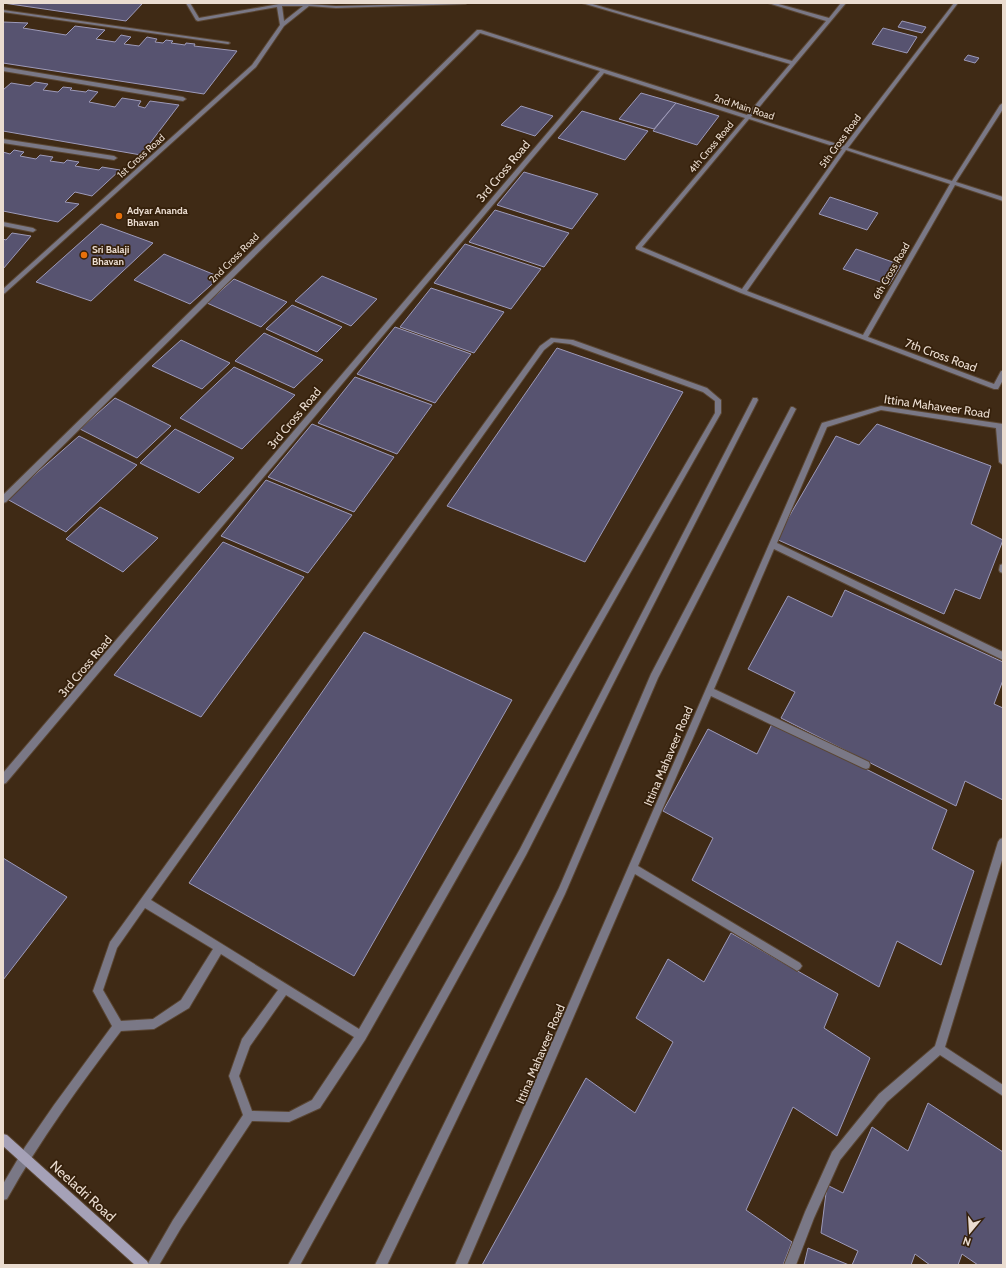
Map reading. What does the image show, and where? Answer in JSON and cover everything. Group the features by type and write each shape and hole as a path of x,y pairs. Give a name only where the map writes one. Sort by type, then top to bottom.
{"main road":[{"name":"Neeladri Road","path":"3,1139 143,1265"}],"street":[{"path":"188,3 198,20 279,5 308,4 336,7 465,3"},
{"path":"584,3 793,63"},
{"path":"770,3 829,20"},
{"name":"4th Cross Road","path":"743,292 638,248 844,3"},
{"name":"5th Cross Road","path":"743,292 845,148 956,3"},
{"name":"1st Cross Road","path":"3,292 254,66 282,25 308,4"},
{"path":"279,5 282,25"},
{"path":"3,11 228,43"},
{"name":"2nd Main Road","path":"479,31 1003,199"},
{"name":"2nd Cross Road","path":"3,500 479,31"},
{"path":"3,69 183,99"},
{"name":"3rd Cross Road","path":"3,780 603,71"},
{"name":"6th Cross Road","path":"864,338 953,183 1003,105"},
{"path":"3,141 114,158"},
{"path":"3,224 33,230"},
{"path":"743,292 864,338"},
{"name":"7th Cross Road","path":"864,338 996,387 1003,372"},
{"path":"118,1026 98,991 113,945 542,348 553,340 571,342 705,390 718,400 718,413 361,1036 316,1104 289,1117 249,1116"},
{"path":"294,1265 522,852 755,400"},
{"name":"Ittina Mahaveer Road","path":"461,1265 824,425 881,408 1001,427"},
{"path":"381,1265 562,891 654,678 793,409"},
{"path":"1001,427 1003,462"},
{"path":"772,544 1003,656"},
{"path":"709,691 866,765"},
{"path":"790,1265 808,1216 836,1156 883,1098 938,1049 1003,842"},
{"path":"633,868 798,966"},
{"path":"145,902 361,1036"},
{"path":"118,1026 154,1024 184,1004 219,948"},
{"path":"249,1116 234,1076 246,1043 284,989"},
{"path":"3,1195 23,1157 50,1117 118,1026"},
{"path":"938,1049 1003,1091"},
{"path":"153,1265 177,1224 249,1116"}],"building":[{"path":"3,3 136,3 142,4 126,21"},
{"path":"902,21 926,27 922,33 898,27"},
{"path":"3,22 28,23 23,28 66,35 75,26 105,30 96,39 115,42 121,35 131,37 124,44 139,46 147,37 157,39 155,42 163,43 166,40 173,41 171,43 185,45 186,43 195,44 194,46 237,51 204,94 3,63"},
{"path":"883,28 917,37 907,53 872,44"},
{"path":"968,55 979,58 975,63 964,60"},
{"path":"35,82 48,84 43,90 58,92 63,87 72,88 70,90 86,92 88,90 98,92 89,102 115,107 122,98 141,101 138,106 145,108 150,101 179,105 141,155 3,131 3,90 11,83 30,86"},
{"path":"641,93 676,103 654,129 619,119"},
{"path":"676,103 719,116 697,145 653,131"},
{"path":"521,106 553,116 535,136 501,125"},
{"path":"582,111 648,131 625,160 558,138"},
{"path":"14,150 24,152 20,156 36,159 40,155 53,157 50,161 64,163 67,160 79,162 75,166 99,170 102,167 120,170 92,196 75,192 65,202 79,204 58,222 3,211 3,152 10,154"},
{"path":"524,172 598,194 572,229 497,205"},
{"path":"830,197 878,213 867,230 819,214"},
{"path":"495,210 569,233 544,267 469,242"},
{"path":"101,224 153,243 91,301 36,282"},
{"path":"12,233 31,236 3,269 3,239 6,240"},
{"path":"465,244 541,269 511,309 434,283"},
{"path":"856,249 901,265 889,285 843,269"},
{"path":"164,254 220,277 190,304 134,280"},
{"path":"322,276 377,299 351,326 295,301"},
{"path":"234,279 287,302 261,327 207,303"},
{"path":"431,288 504,312 474,353 400,327"},
{"path":"292,305 342,327 317,352 266,329"},
{"path":"395,327 471,354 435,403 357,374"},
{"path":"264,333 323,360 294,388 235,361"},
{"path":"181,340 230,363 202,389 152,366"},
{"path":"557,348 683,392 585,562 447,506"},
{"path":"234,367 295,395 242,449 180,418"},
{"path":"355,377 432,405 397,454 318,423"},
{"path":"115,398 171,426 137,458 80,429"},
{"path":"312,424 394,457 354,512 268,477"},
{"path":"877,424 991,466 971,524 1003,540 980,599 955,589 944,614 776,539 836,436 859,445"},
{"path":"175,429 234,458 199,493 140,463"},
{"path":"79,436 137,465 66,532 7,499"},
{"path":"266,480 352,515 308,573 221,536"},
{"path":"100,507 158,538 123,572 66,539"},
{"path":"223,542 304,577 201,717 114,675"},
{"path":"845,590 1003,662 1003,680 994,704 1003,708 1003,800 965,781 956,806 781,718 795,692 748,669 788,596 832,617"},
{"path":"364,632 512,700 354,976 189,883"},
{"path":"773,722 947,810 932,849 974,871 941,965 897,941 879,987 692,880 713,838 663,811 708,729 757,754"},
{"path":"3,858 67,897 3,980"},
{"path":"731,933 838,994 824,1028 870,1058 837,1136 793,1107 746,1210 792,1242 783,1265 482,1265 586,1078 635,1113 673,1042 636,1018 668,959 704,982"},
{"path":"928,1103 1003,1152 1003,1265 978,1265 962,1254 958,1265 930,1265 915,1254 911,1265 852,1265 858,1251 821,1233 827,1185 843,1193 872,1127 908,1151"},
{"path":"808,1248 849,1265 804,1265"}],"place":[{"name":"Adyar Ananda Bhavan","path":"119,216"},
{"name":"Sri Balaji Bhavan","path":"84,255"}]}
